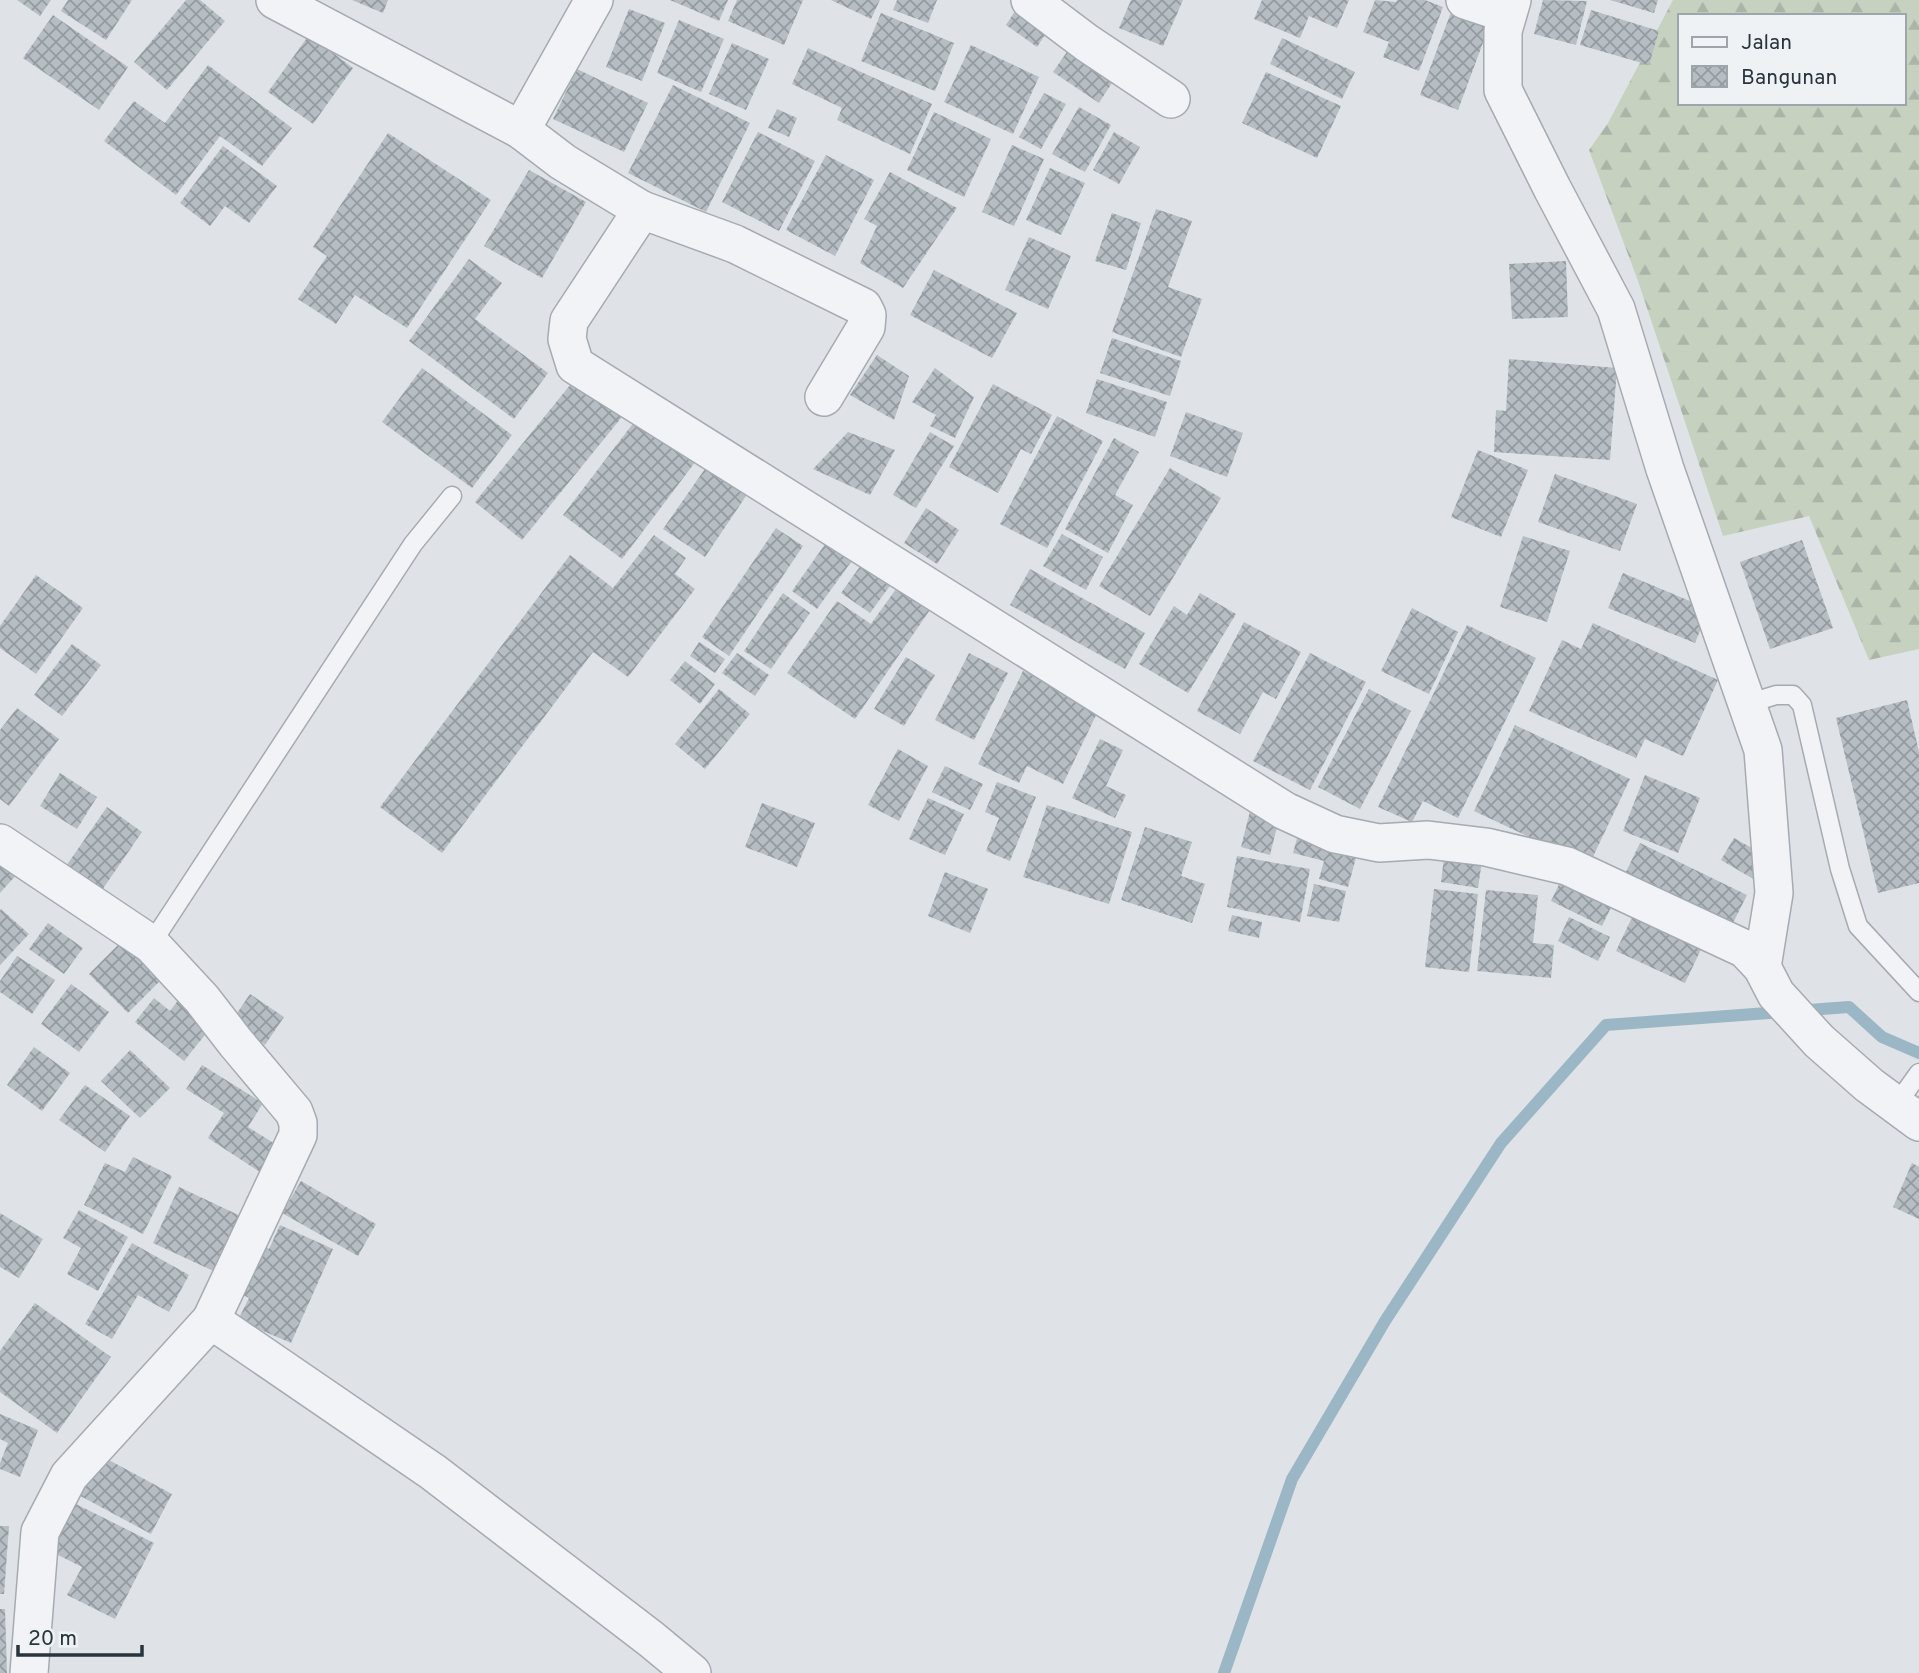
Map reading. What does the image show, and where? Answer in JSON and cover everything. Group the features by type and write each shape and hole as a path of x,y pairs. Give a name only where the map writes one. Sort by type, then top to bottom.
{"street":[{"path":"275,0 521,130 563,162 642,210 735,244 863,307 867,315 866,327 824,397"},
{"path":"521,130 594,0"},
{"path":"1030,0 1087,43 1171,99"},
{"path":"1465,0 1509,7 1503,31 1503,90 1616,309 1665,469 1763,750 1774,893 1769,980"},
{"path":"642,210 569,321 567,339 575,365 1285,811 1335,834 1379,843 1428,840 1486,846 1567,866 1745,949 1819,1041 1869,1085 1912,1094"},
{"path":"0,843 151,944 202,999 287,1102 298,1122 298,1135 211,1320 69,1476 40,1532 29,1673"},
{"path":"211,1320 433,1472 692,1673"}],"lane":[{"path":"151,944 413,544 452,496"},
{"path":"1747,704 1776,695 1793,695 1802,705 1840,869 1858,926 1919,992"}],"green space":[{"path":"1673,0 1919,0 1919,649 1869,660 1809,516 1723,536 1638,281 1589,150 1608,123"}],"building":[{"path":"17,0 51,0 40,16"},
{"path":"68,0 132,0 106,40 61,11"},
{"path":"186,0 200,0 225,21 167,90 134,62"},
{"path":"352,0 388,0 383,13"},
{"path":"670,0 728,0 719,21"},
{"path":"737,0 803,0 784,45 728,21"},
{"path":"831,0 880,0 871,19"},
{"path":"897,0 937,0 928,23 893,10"},
{"path":"1131,0 1183,0 1163,46 1119,28"},
{"path":"1262,0 1349,0 1337,28 1309,16 1300,38 1254,19"},
{"path":"1375,0 1425,0 1443,7 1419,71 1383,57 1389,42 1363,32"},
{"path":"1543,0 1587,1 1576,45 1534,34"},
{"path":"1610,0 1658,0 1654,13"},
{"path":"1021,2 1053,23 1037,47 1006,25"},
{"path":"1453,7 1491,21 1458,110 1420,95"},
{"path":"629,9 665,23 642,81 606,67"},
{"path":"1591,10 1659,31 1649,65 1580,45"},
{"path":"881,13 954,43 935,91 861,61"},
{"path":"53,15 128,67 99,110 23,58"},
{"path":"679,20 724,39 701,92 657,73"},
{"path":"309,35 353,68 313,124 268,92"},
{"path":"1282,38 1355,72 1342,99 1270,64"},
{"path":"1076,39 1121,69 1099,103 1053,72"},
{"path":"732,43 769,59 746,110 709,94"},
{"path":"971,45 1039,77 1013,134 944,102"},
{"path":"808,48 932,104 910,154 837,120 842,108 792,84"},
{"path":"208,65 292,128 262,166 220,136 176,195 104,141 134,101 165,123"},
{"path":"577,69 648,103 624,152 553,119"},
{"path":"1266,72 1341,106 1317,158 1242,123"},
{"path":"673,85 750,123 706,212 628,173"},
{"path":"1044,93 1066,104 1041,149 1019,137"},
{"path":"1079,107 1111,125 1085,172 1052,154"},
{"path":"777,109 797,118 789,137 768,128"},
{"path":"934,112 991,139 964,197 907,170"},
{"path":"758,132 815,161 779,231 722,202"},
{"path":"1114,132 1140,147 1119,184 1093,170"},
{"path":"388,133 491,200 407,328 355,295 336,324 298,299 327,256 313,247"},
{"path":"1012,145 1044,159 1014,226 982,212"},
{"path":"223,146 277,186 249,223 225,206 210,226 180,203"},
{"path":"826,155 874,180 835,256 786,230"},
{"path":"1050,168 1085,183 1061,235 1026,220"},
{"path":"529,170 586,202 542,278 484,246"},
{"path":"890,172 957,208 903,288 860,263 877,226 864,219"},
{"path":"1156,209 1192,221 1168,287 1202,299 1181,357 1112,332"},
{"path":"1112,213 1141,223 1126,270 1095,261"},
{"path":"1029,237 1071,256 1048,309 1005,290"},
{"path":"469,259 502,283 475,319 548,373 514,419 409,341"},
{"path":"1566,261 1568,317 1512,319 1509,264"},
{"path":"934,270 1017,313 992,358 910,315"},
{"path":"1112,338 1181,361 1170,396 1100,373"},
{"path":"877,355 909,376 894,420 850,395"},
{"path":"1509,359 1617,368 1610,460 1494,452 1496,410 1506,411"},
{"path":"422,368 512,435 472,488 382,422"},
{"path":"935,368 974,397 955,438 930,426 936,415 912,402"},
{"path":"579,374 626,412 522,540 475,502"},
{"path":"1097,379 1167,402 1155,437 1086,413"},
{"path":"993,384 1052,415 1031,454 1021,449 998,493 949,467"},
{"path":"1186,412 1243,433 1227,477 1170,456"},
{"path":"641,413 699,457 622,559 563,515"},
{"path":"1057,416 1103,441 1047,548 1000,524"},
{"path":"848,432 895,450 870,495 813,469"},
{"path":"930,432 954,446 916,508 893,495"},
{"path":"1114,438 1139,452 1115,495 1133,505 1108,553 1065,529"},
{"path":"1478,450 1528,470 1501,537 1451,517"},
{"path":"707,466 748,493 705,557 663,529"},
{"path":"1170,468 1221,498 1150,616 1099,586"},
{"path":"1555,474 1637,504 1620,551 1538,522"},
{"path":"926,508 959,530 937,564 904,543"},
{"path":"776,528 803,546 729,656 702,637"},
{"path":"833,533 859,551 817,609 792,591"},
{"path":"1062,534 1103,557 1086,590 1043,566"},
{"path":"654,535 686,558 675,574 695,589 628,677 593,652 442,853 380,807 570,555 613,588"},
{"path":"1523,536 1570,551 1547,622 1500,607"},
{"path":"1802,540 1833,628 1770,649 1740,562"},
{"path":"866,558 895,579 870,613 841,593"},
{"path":"1030,569 1145,633 1125,669 1010,605"},
{"path":"1623,573 1709,609 1695,643 1608,608"},
{"path":"36,575 83,608 36,674 0,648 0,626"},
{"path":"901,582 934,604 855,719 787,673 837,601 871,624"},
{"path":"783,593 810,613 771,669 744,651"},
{"path":"1200,593 1236,614 1188,693 1139,664 1174,606 1187,615"},
{"path":"1412,608 1458,632 1429,694 1381,671"},
{"path":"1244,622 1301,652 1276,699 1263,692 1240,734 1197,711"},
{"path":"1593,623 1718,680 1683,756 1645,739 1636,758 1529,711 1562,640 1581,649"},
{"path":"1467,625 1536,658 1458,818 1423,801 1412,822 1378,807"},
{"path":"699,642 725,659 715,673 690,656"},
{"path":"72,644 101,665 62,716 34,695"},
{"path":"737,653 769,675 755,696 722,673"},
{"path":"969,653 1008,673 974,740 935,720"},
{"path":"1310,653 1366,682 1310,790 1253,761"},
{"path":"906,657 935,675 904,726 874,709"},
{"path":"685,661 715,684 700,704 670,680"},
{"path":"1023,671 1100,707 1063,784 1027,766 1019,783 978,764"},
{"path":"719,689 750,714 705,769 675,744"},
{"path":"1369,689 1411,711 1360,809 1318,787"},
{"path":"1907,700 1919,752 1919,883 1878,893 1836,718"},
{"path":"17,708 59,739 9,806 0,799 0,730"},
{"path":"1515,725 1630,779 1589,865 1474,811"},
{"path":"1100,739 1123,750 1106,786 1126,795 1115,818 1072,798"},
{"path":"898,749 928,766 899,821 868,805"},
{"path":"945,766 983,784 970,810 932,792"},
{"path":"60,773 97,797 77,829 40,806"},
{"path":"1645,775 1700,798 1678,853 1623,831"},
{"path":"997,782 1036,797 1010,861 986,851 999,818 985,812"},
{"path":"928,798 964,814 945,855 909,839"},
{"path":"762,803 815,823 797,867 745,847"},
{"path":"1047,805 1132,832 1109,904 1023,877"},
{"path":"107,807 142,832 100,893 64,869"},
{"path":"1251,807 1280,815 1270,855 1241,847"},
{"path":"1145,827 1192,842 1181,876 1205,884 1192,923 1121,900"},
{"path":"1299,831 1359,847 1348,887 1319,879 1324,861 1293,853"},
{"path":"1734,838 1768,857 1755,880 1721,860"},
{"path":"1640,843 1747,895 1729,931 1622,880"},
{"path":"1445,849 1483,854 1478,888 1441,882"},
{"path":"1237,856 1310,869 1300,922 1227,907"},
{"path":"0,858 18,873 0,893"},
{"path":"1567,868 1618,893 1602,926 1551,901"},
{"path":"945,872 988,889 970,933 928,916"},
{"path":"1314,884 1346,891 1339,922 1307,916"},
{"path":"1434,889 1478,894 1469,972 1425,967"},
{"path":"1486,890 1538,895 1533,943 1554,945 1551,978 1477,971"},
{"path":"1,909 29,934 0,965 0,911"},
{"path":"1636,909 1705,941 1685,983 1616,951"},
{"path":"1232,915 1262,922 1259,938 1228,931"},
{"path":"1569,917 1610,937 1598,961 1558,941"},
{"path":"48,923 83,948 64,974 29,949"},
{"path":"125,938 164,977 128,1013 89,974"},
{"path":"17,956 55,980 32,1014 0,992 0,981"},
{"path":"71,984 109,1012 79,1052 41,1024"},
{"path":"250,994 284,1017 265,1045 231,1022"},
{"path":"154,998 170,1011 179,999 213,1025 184,1061 135,1022"},
{"path":"34,1047 70,1073 42,1111 7,1085"},
{"path":"130,1050 170,1088 140,1118 101,1081"},
{"path":"202,1065 263,1103 248,1127 280,1147 263,1174 208,1138 224,1113 186,1089"},
{"path":"85,1085 130,1116 105,1152 59,1120"},
{"path":"133,1157 172,1176 143,1234 84,1205 105,1163 125,1172"},
{"path":"1912,1163 1919,1167 1919,1219 1893,1207"},
{"path":"301,1181 376,1224 358,1256 282,1213"},
{"path":"179,1187 247,1219 220,1274 153,1243"},
{"path":"79,1210 128,1237 98,1291 67,1274 81,1248 63,1238"},
{"path":"0,1213 43,1239 19,1278 0,1267"},
{"path":"280,1225 333,1249 291,1343 238,1320 249,1298 233,1290 254,1243 269,1249"},
{"path":"132,1243 189,1275 169,1312 138,1295 112,1339 85,1324"},
{"path":"35,1303 111,1357 57,1433 0,1392 0,1351"},
{"path":"0,1414 38,1430 20,1477 0,1469 8,1443 0,1439"},
{"path":"94,1452 172,1494 151,1534 73,1492"},
{"path":"70,1501 154,1543 115,1619 67,1595 82,1567 46,1549"},
{"path":"0,1526 9,1526 4,1594 0,1594"},
{"path":"0,1609 5,1609 7,1673 0,1673"}],"waterway":[{"path":"1224,1673 1292,1479 1385,1321 1501,1143 1606,1025 1849,1007 1882,1037 1919,1053"}]}
